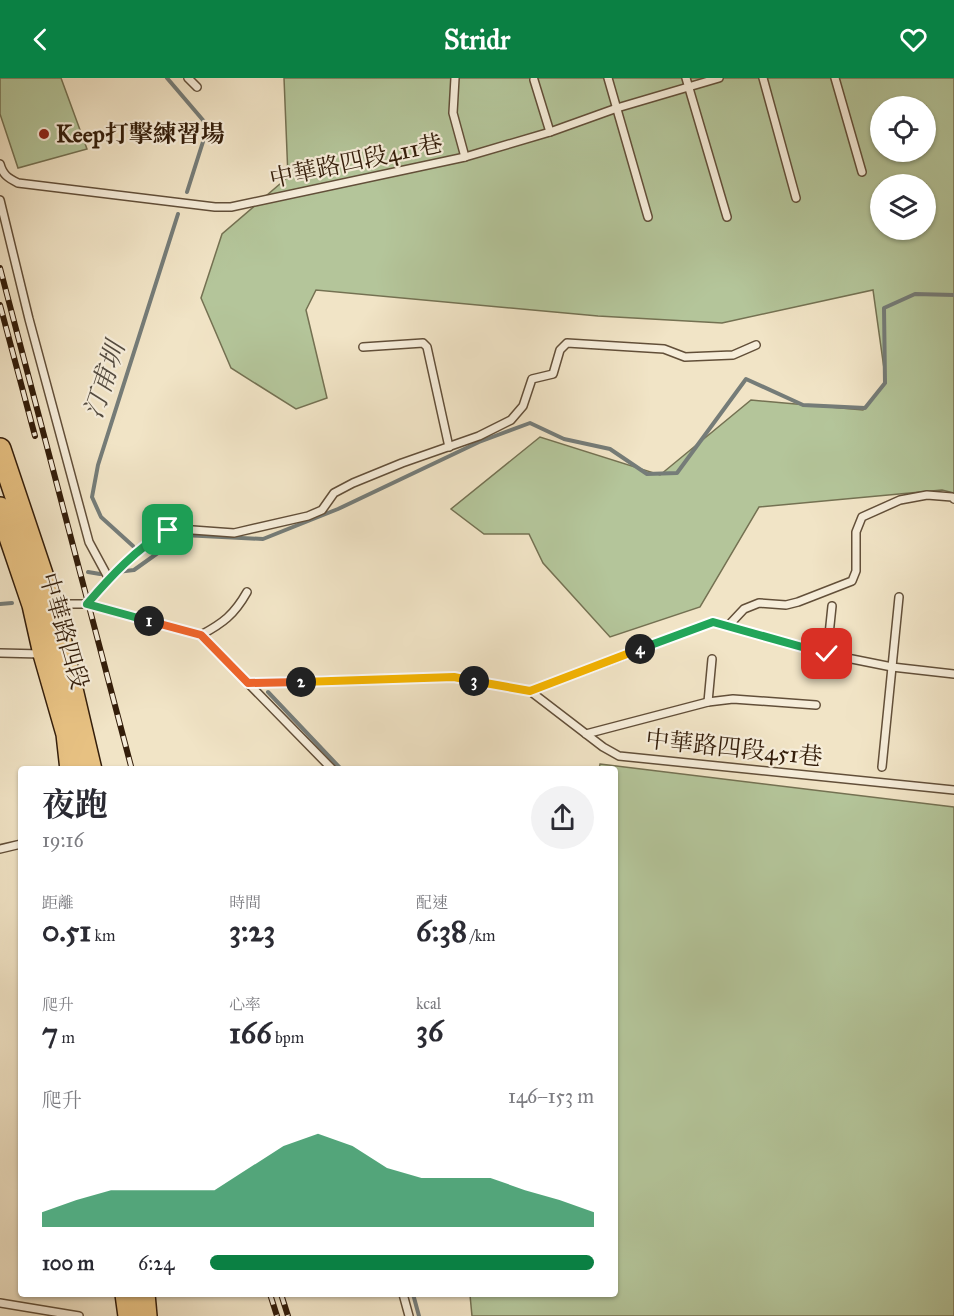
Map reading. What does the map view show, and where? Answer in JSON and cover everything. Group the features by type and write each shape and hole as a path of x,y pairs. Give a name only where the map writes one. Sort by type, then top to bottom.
{"main road":[{"name":"中華路四段","path":"0,449 11,530"},
{"name":"中華路四段","path":"0,508 42,605 90,766"},
{"name":"中華路四段","path":"42,605 44,654 67,734 71,766"},
{"path":"126,1297 129,1316"},
{"path":"144,1297 146,1316"}],"lane":[{"path":"188,78 197,87"},
{"path":"455,78 453,113 465,157"},
{"path":"609,78 648,217"},
{"path":"686,78 727,218"},
{"name":"中華路四段411巷","path":"0,164 3,173 18,183 231,207 465,157 719,78"},
{"path":"763,78 796,198"},
{"path":"835,78 862,172"},
{"path":"534,80 550,132"},
{"path":"0,200 29,319 89,542 109,579"},
{"path":"363,346 423,343 427,347 449,447"},
{"path":"87,604 109,579 151,540 168,530 234,533 308,516 322,510 334,493 353,483 479,436 511,420 523,406 532,379 553,374 560,350 567,344 664,348 685,357 733,355 756,345"},
{"path":"728,626 744,609 759,603 786,605 852,581 856,571 856,532 862,517 900,500 927,495 954,499"},
{"path":"201,635 221,624 239,607 247,592"},
{"path":"882,767 899,597"},
{"path":"42,605 87,604 201,635 329,766"},
{"path":"827,654 832,606"},
{"path":"530,691 713,622 827,654 892,667 954,674"},
{"path":"0,653 44,654"},
{"path":"708,702 712,659"},
{"name":"中華路四段451巷","path":"248,683 454,677 530,691 603,747 619,756 954,790"},
{"path":"586,734 708,702 733,699 816,705"},
{"path":"0,849 18,845"},
{"path":"404,1297 410,1316"},
{"path":"0,1303 79,1316"}],"green space":[{"name":"Keep打擊練習場","path":"0,78 61,78 87,149 18,168 0,114"},
{"path":"284,78 954,78 954,493 942,490 759,507 700,607 610,637 543,563 529,534 484,534 451,509 540,437 660,475 751,400 863,410 886,383 873,290 722,323 598,316 316,290 306,310 327,398 296,409 231,368 201,298 222,234 288,177"},
{"path":"618,766 954,807 954,1316 472,1316 470,1297 618,1297"}],"waterway":[{"name":"汀甫圳","path":"167,78 208,126 187,192"},
{"name":"汀甫圳","path":"133,546 101,517 92,497 98,465 178,214"},
{"path":"88,572 100,574 134,570 183,535 263,539 338,509 479,442 530,423 564,439 610,449 647,474 677,473 746,379 803,405 865,408 885,383 884,308 915,294 954,295"},
{"path":"0,604 12,603"},
{"name":"汀甫圳","path":"268,692 338,766"},
{"name":"汀甫圳","path":"414,1297 419,1316"}],"railway":[{"path":"0,268 131,766"},
{"path":"0,305 35,436"},
{"path":"271,1297 277,1316"},
{"path":"282,1297 288,1316"}],"place":[{"name":"Keep打擊練習場","path":"44,134"}],"route":[{"path":"168,530 151,540 109,579 87,604 201,635 248,683 454,677 530,691 713,622 827,654"}]}
